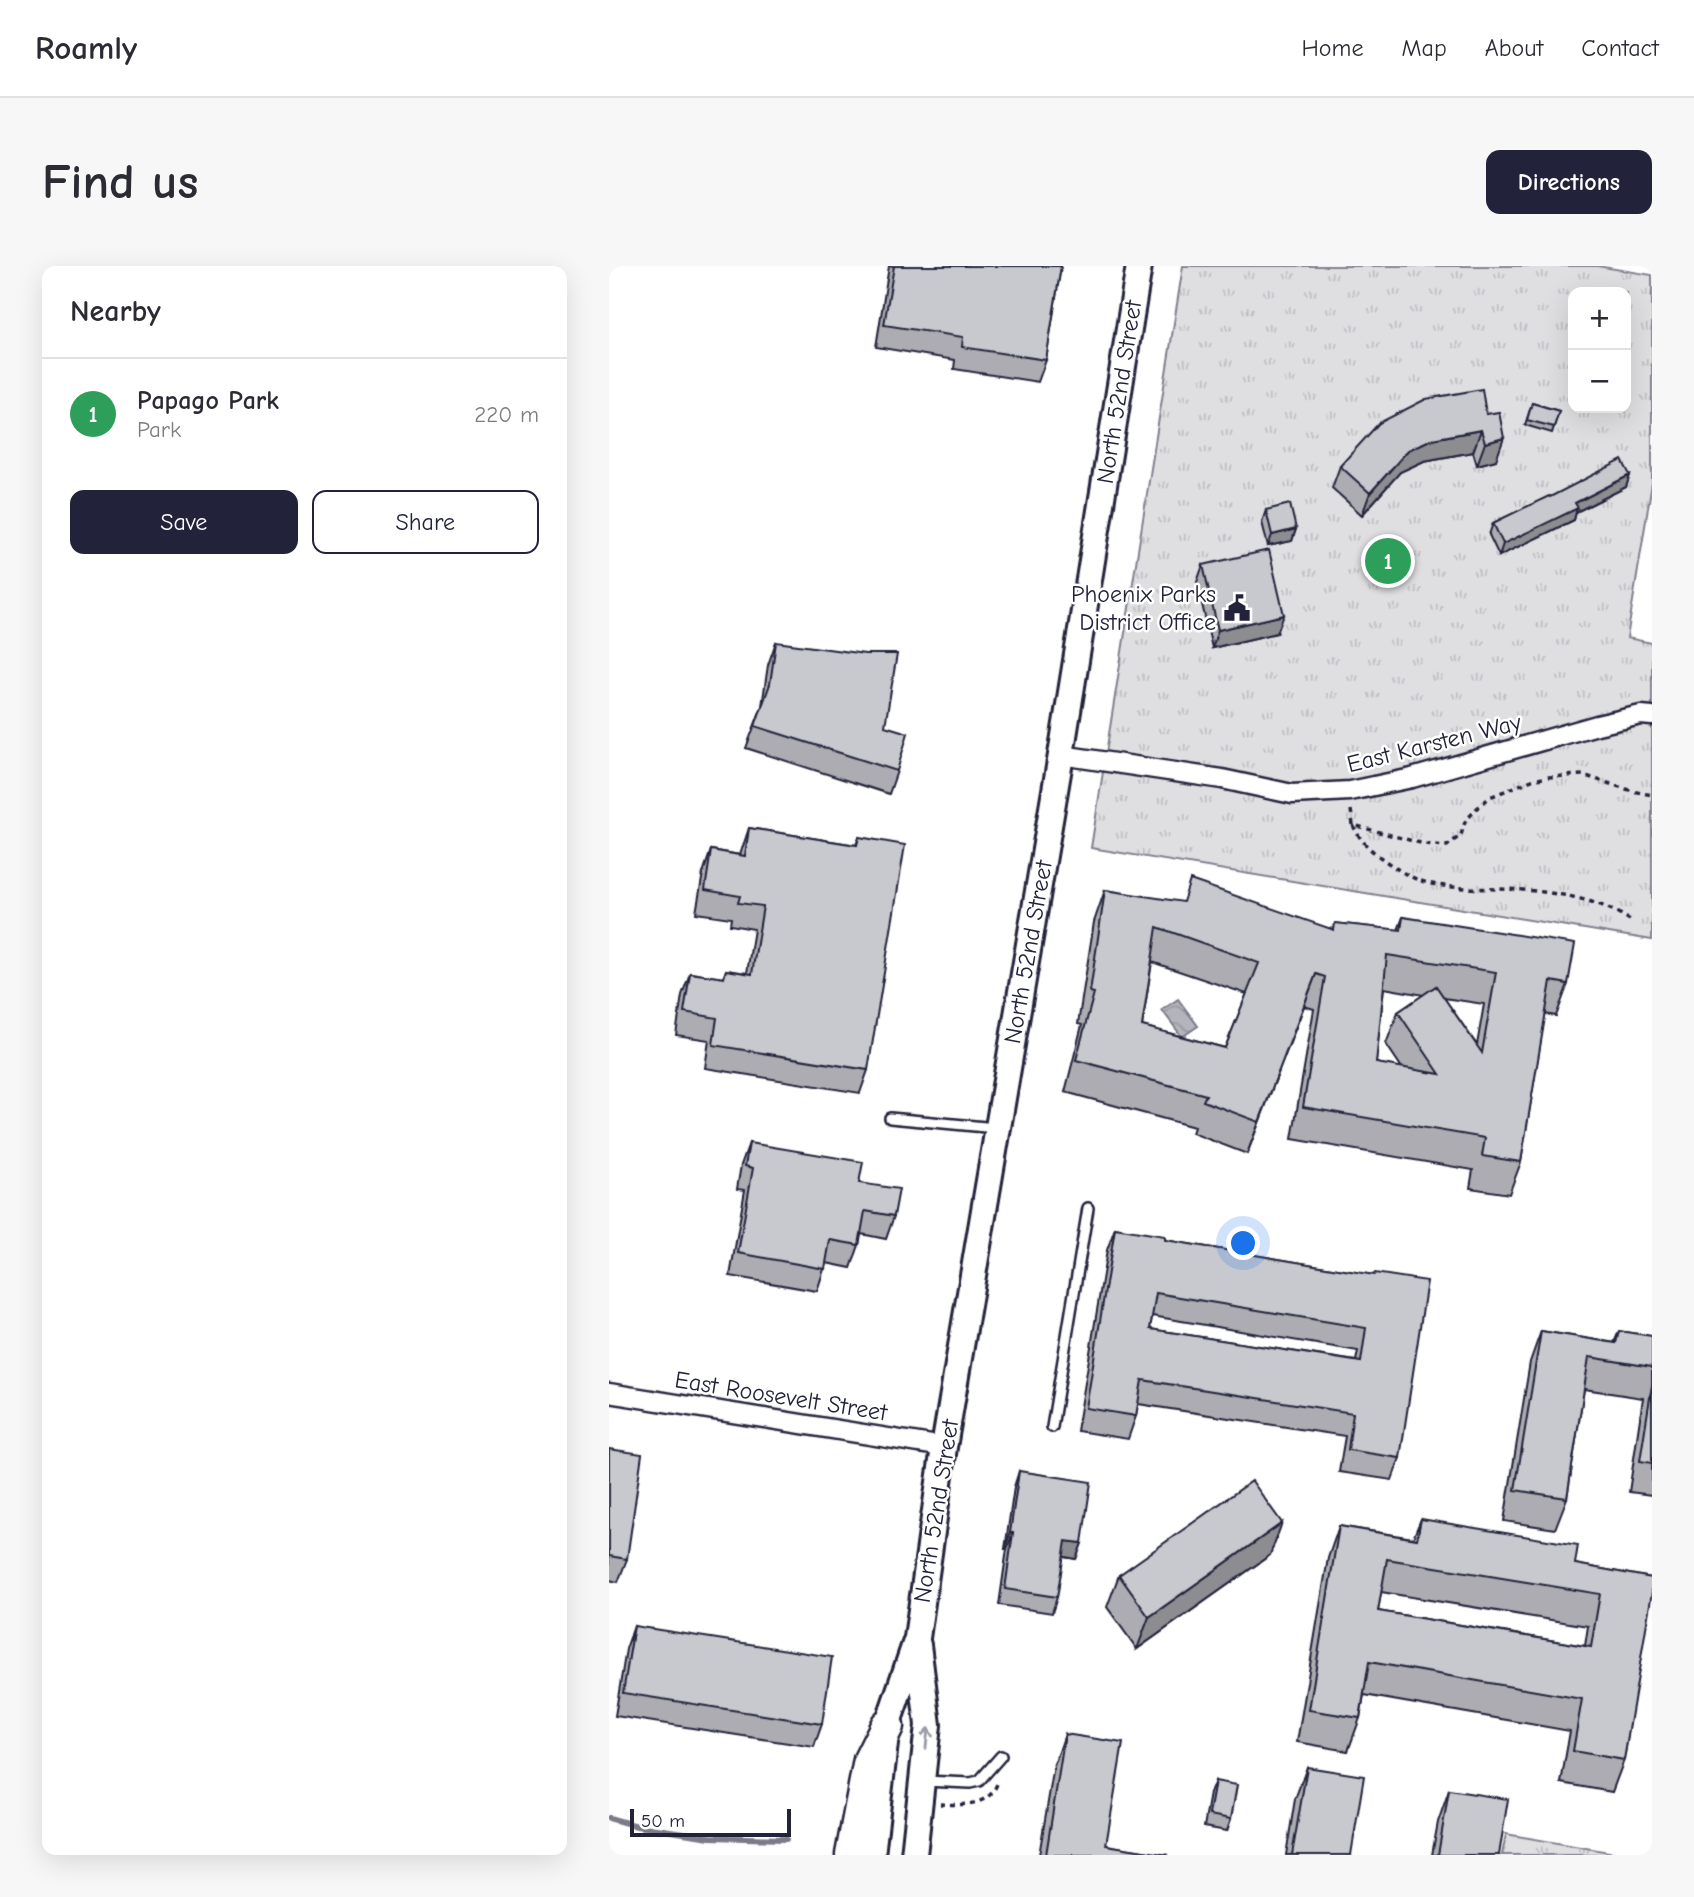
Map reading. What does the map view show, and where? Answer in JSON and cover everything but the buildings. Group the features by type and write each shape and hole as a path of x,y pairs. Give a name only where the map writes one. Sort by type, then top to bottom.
{"highway":[{"path":"852,1855 870,1760 887,1726"}],"main road":[{"name":"North 52nd Street","path":"872,1855 887,1726 917,1638 944,1447 1061,755 1139,266"},
{"name":"North 52nd Street","path":"914,1855 928,1725 917,1638"}],"street":[{"name":"East Karsten Way","path":"1061,755 1222,779 1292,794 1350,791 1412,778 1597,725 1641,715 1652,716"},
{"name":"East Roosevelt Street","path":"609,1393 944,1447"}],"lane":[{"path":"890,1118 998,1128"},
{"path":"1052,1427 1089,1208"},
{"path":"922,1781 970,1783 979,1780 1000,1756"}],"path":[{"path":"1353,825 1424,844 1447,846 1461,835 1465,822 1490,797 1548,776 1583,775 1652,795"},
{"path":"1350,791 1353,825 1357,835 1396,869 1417,879 1453,887 1524,890 1559,895 1597,903 1634,923"},
{"path":"935,1804 968,1805"}],"green space":[{"path":"1183,266 1597,266 1652,275 1652,483 1627,638 1652,643 1652,940 1091,848"},
{"path":"1506,1834 1626,1855 1502,1855"}],"water":[{"path":"1178,999 1198,1026 1182,1037 1162,1010"}],"waterway":[{"path":"609,1818 637,1826 710,1837 786,1839"}],"place":[{"name":"Papago Park","path":"1388,561"},
{"name":"Phoenix Parks District Office","path":"1237,608"}]}
